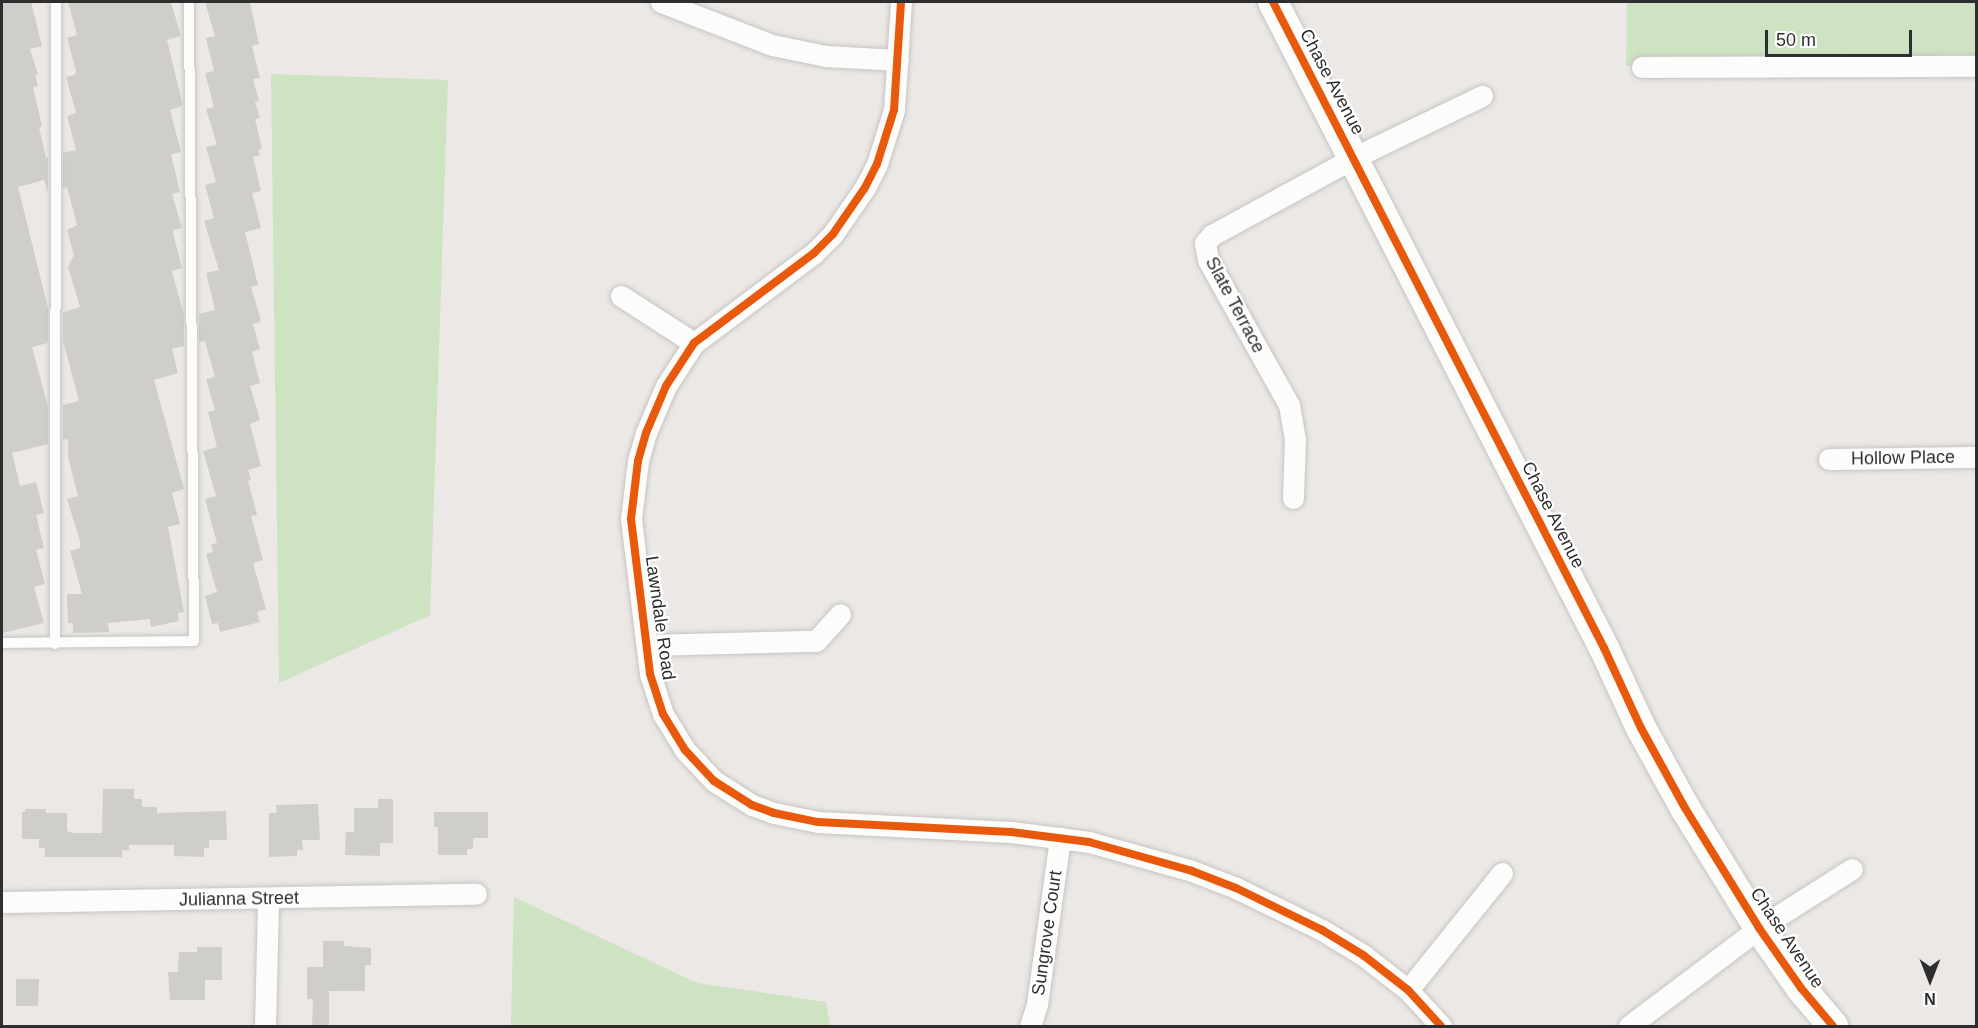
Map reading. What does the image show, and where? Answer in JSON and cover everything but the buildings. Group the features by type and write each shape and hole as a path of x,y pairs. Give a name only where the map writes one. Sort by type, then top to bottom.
{"main road":[{"name":"Chase Avenue","path":"1273,2 1355,157 1604,648 1641,728 1686,808 1759,928 1801,988 1833,1026"}],"street":[{"path":"661,2 772,45 826,56 898,60"},
{"name":"Lawndale Road","path":"901,2 894,110 877,164 850,212 833,234 807,259 694,343 666,386 655,409 638,461 631,519 647,645 656,695 673,733 685,750 714,781 752,805 774,813 818,822 1011,832 1060,838 1133,853 1236,888 1322,930 1363,955 1408,990 1440,1026"},
{"path":"1642,67 1977,66"},
{"path":"1355,157 1482,96"},
{"name":"Slate Terrace","path":"1293,498 1295,439 1288,405 1208,260 1205,243 1212,235 1355,157"},
{"path":"621,296 694,343"},
{"name":"Hollow Place","path":"1829,459 1977,457"},
{"path":"647,645 816,641 840,614"},
{"name":"Sungrove Court","path":"1030,1026 1037,1004 1060,838"},
{"path":"1629,1026 1759,928 1852,869"},
{"path":"1408,990 1502,873"},
{"name":"Julianna Street","path":"2,902 476,894"},
{"path":"265,1026 268,899"}],"lane":[{"path":"55,644 56,2"},
{"path":"2,643 194,641 189,2"}],"green space":[{"path":"1627,2 1976,2 1976,66 1626,66"},
{"path":"271,74 448,80 430,615 279,683"},
{"path":"514,897 697,983 826,1002 830,1026 511,1026"}],"cycle path":[{"path":"901,2 894,110 877,164 864,189 833,234 814,253 694,343 666,386 646,433 638,461 631,519 650,674 663,714 685,750 714,781 752,805 774,813 818,822 1011,832 1089,842 1192,871 1236,888 1322,930 1363,955 1408,990 1441,1026"},
{"path":"1273,2 1604,648 1641,728 1685,808 1759,928 1801,988 1833,1026"}]}
